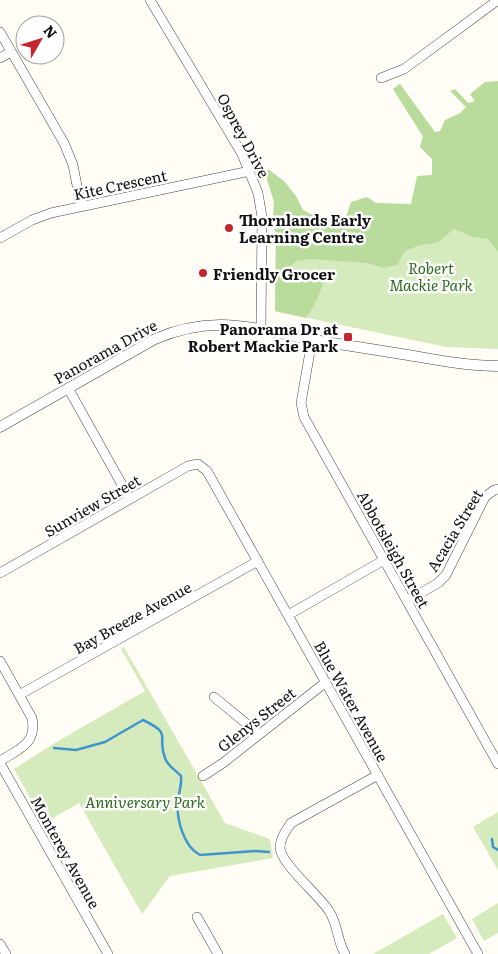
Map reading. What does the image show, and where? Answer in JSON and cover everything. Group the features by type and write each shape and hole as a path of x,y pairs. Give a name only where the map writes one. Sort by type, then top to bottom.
{"street":[{"name":"Osprey Drive","path":"150,0 250,171 258,193 262,218 261,328"},
{"path":"381,78 404,69 498,0"},
{"path":"0,32 64,143 73,165 81,206"},
{"path":"0,58 11,52"},
{"name":"Kite Crescent","path":"0,238 32,220 51,213 250,171"},
{"name":"Panorama Drive","path":"0,427 155,339 198,326 220,325 261,328 312,340 460,364 498,366"},
{"name":"Abbotsleigh Street","path":"312,340 301,403 302,410 498,764"},
{"path":"68,388 130,499"},
{"name":"Sunview Street","path":"0,573 188,466 198,464"},
{"name":"Blue Water Avenue","path":"198,464 207,471 478,954"},
{"name":"Acacia Street","path":"407,601 438,583 446,575 486,497 498,489"},
{"path":"288,615 384,560"},
{"name":"Bay Breeze Avenue","path":"19,695 258,562"},
{"path":"0,661 32,718 33,733 25,745 0,762"},
{"name":"Glenys Street","path":"203,776 326,682"},
{"path":"214,697 259,734"},
{"name":"Monterey Avenue","path":"0,762 108,954"},
{"path":"345,954 329,910 284,859 280,848 283,835 291,823 378,775"},
{"path":"197,917 218,954"},
{"path":"0,944 6,954"}],"green space":[{"path":"498,81 498,252 488,239 473,237 454,229 437,243 420,245 405,251 397,265 383,268 367,263 311,259 296,261 287,270 296,279 325,274 318,297 306,318 275,311 276,235 273,223 274,202 266,176 268,169 284,181 296,196 303,210 326,222 345,220 351,202 367,197 376,203 411,204 417,176 432,175 432,159 420,147 423,136 393,89 400,84 435,132 440,131 445,120 460,113 466,107 450,91 455,89 468,103 475,101 470,94 485,82"},
{"name":"Robert Mackie Park","path":"400,84 445,147 498,109 498,349 446,347 275,311 276,235 462,199 393,89"},
{"name":"Anniversary Park","path":"124,647 225,823 270,839 273,858 170,876 142,914 79,803 44,823 14,769 58,741 145,691 121,649"},
{"path":"498,812 498,870 473,827"},
{"path":"498,903 498,933 484,941 472,919"},
{"path":"443,914 457,938 429,954 373,954"}],"waterway":[{"path":"54,748 76,750 105,742 143,720 161,733 166,761 181,776 178,815 185,838 194,851 200,855 255,851 269,852"},
{"path":"492,839 493,847 498,850"}],"place":[{"name":"Thornlands Early Learning Centre","path":"229,228"},
{"name":"Friendly Grocer","path":"203,273"},
{"name":"Panorama Dr at Robert Mackie Park","path":"348,337"}]}
